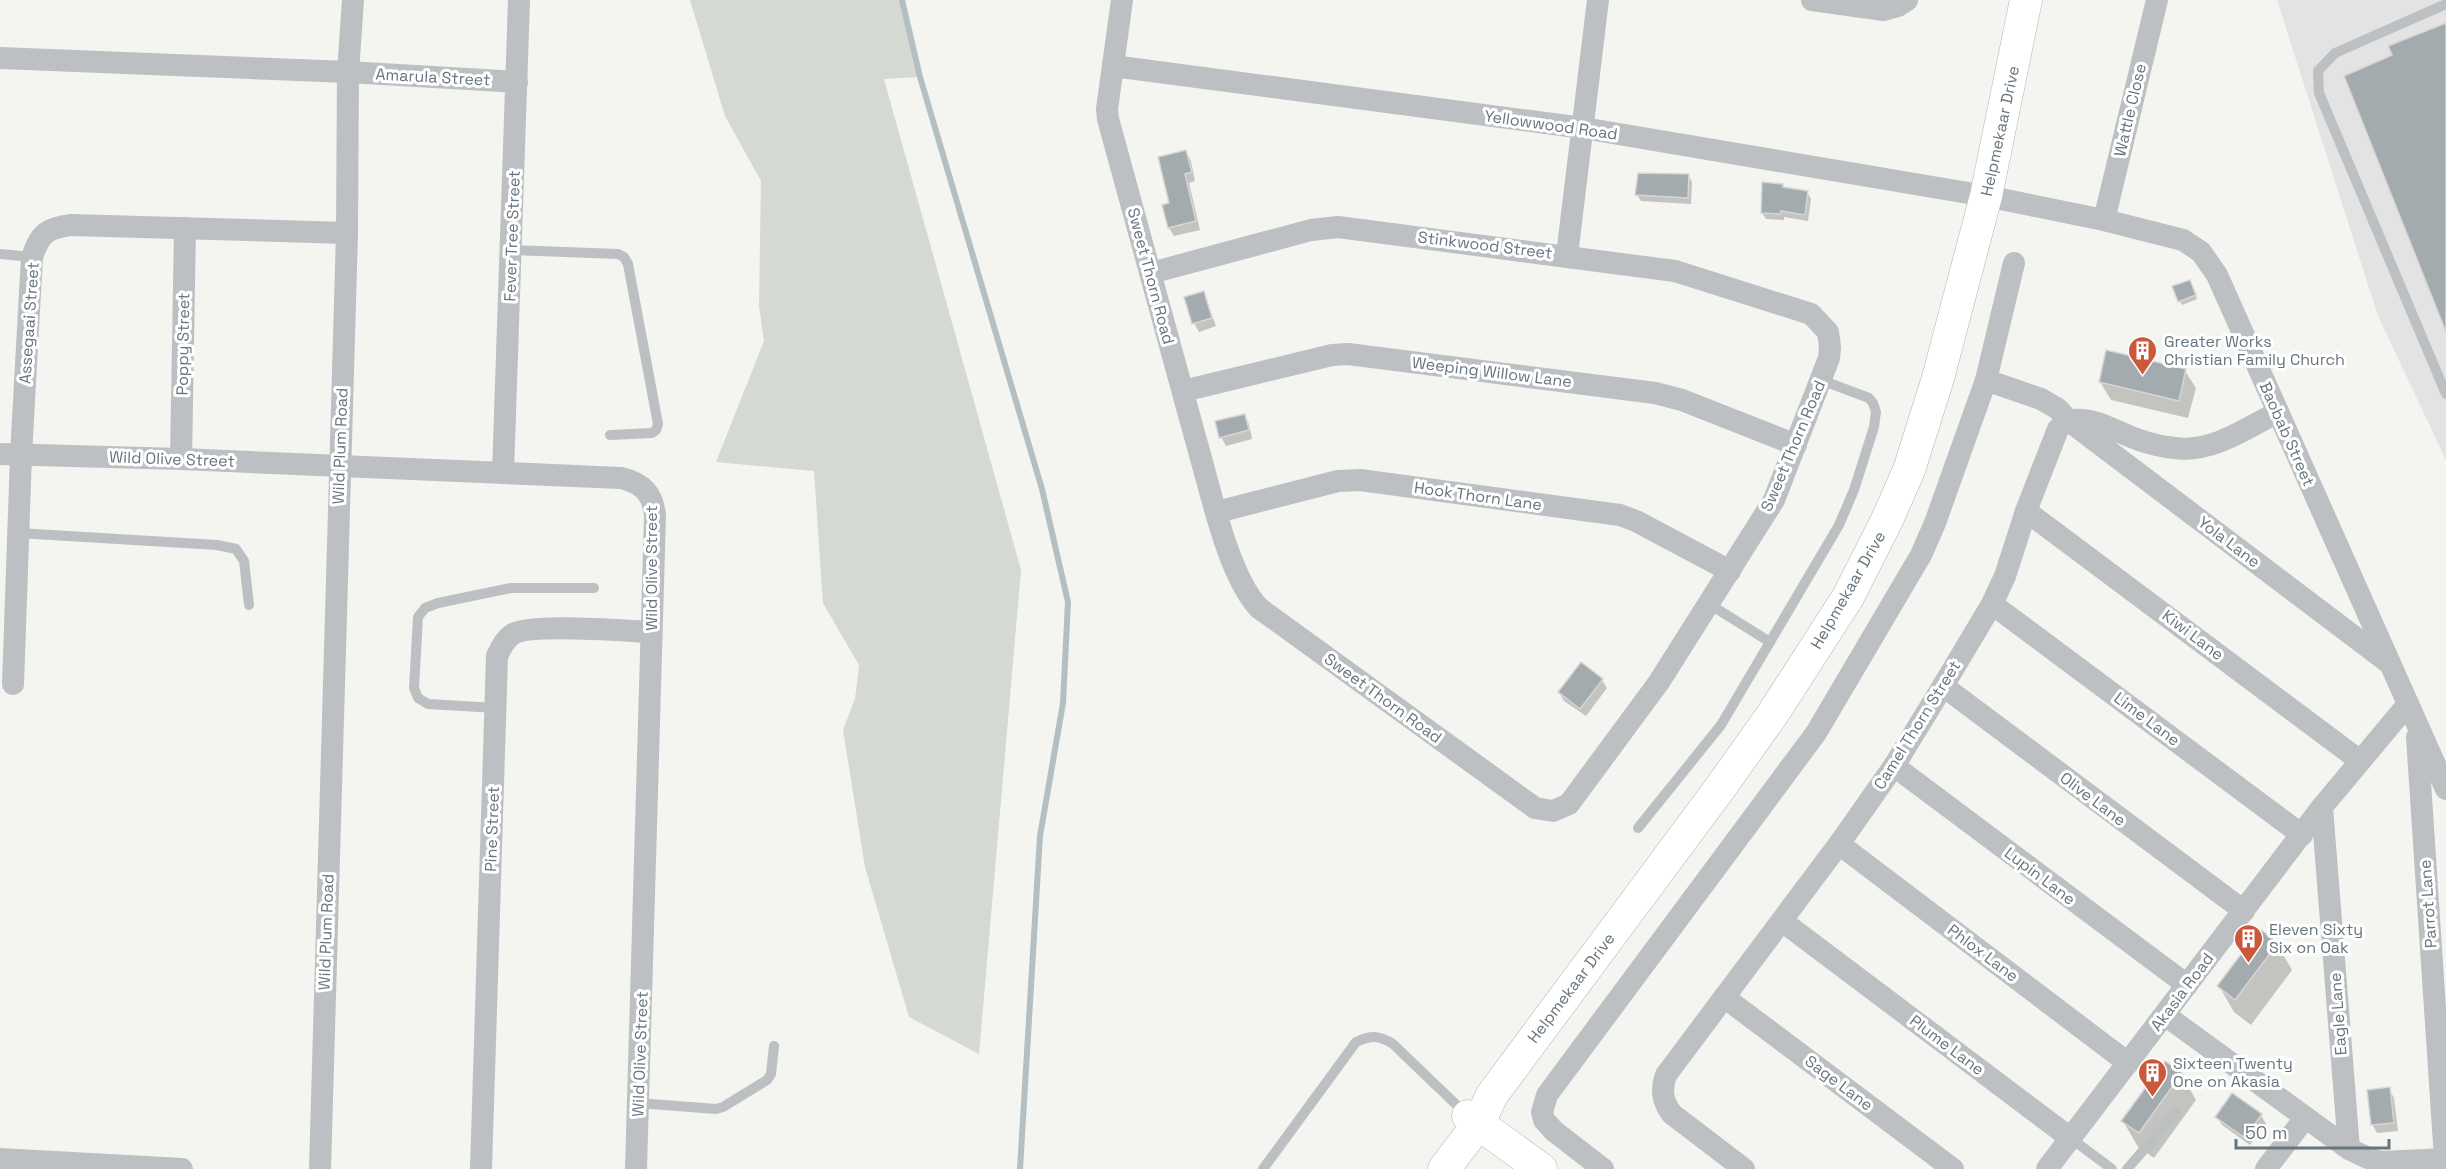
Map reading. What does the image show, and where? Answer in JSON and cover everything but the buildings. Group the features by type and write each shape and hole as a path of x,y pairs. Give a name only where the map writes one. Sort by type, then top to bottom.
{"street":[{"name":"Wild Plum Road","path":"320,1169 347,233 348,72 353,0"},
{"name":"Fever Tree Street","path":"504,473 519,0"},
{"name":"Sweet Thorn Road","path":"1122,0 1107,109 1108,119 1216,512 1241,585 1259,608 1536,808 1553,811 1569,804 1659,682 1774,500 1821,380 1830,347 1828,332 1817,318"},
{"path":"1567,255 1598,0"},
{"path":"1812,0 1884,10 1908,0"},
{"name":"Helpmekaar Drive","path":"1428,1169 1473,1120 1720,788 1772,716 1848,597 1887,520 1909,470 1938,378 1986,196 2026,0"},
{"name":"Wattle Close","path":"2104,220 2157,0"},
{"path":"0,58 348,72"},
{"name":"Yellowwood Road","path":"1113,66 1583,128 1986,196"},
{"name":"Amarula Street","path":"348,72 517,82"},
{"name":"Baobab Street","path":"1986,196 2104,220 2177,238 2193,245 2201,252 2217,275 2446,789"},
{"name":"Assegaai Street","path":"13,684 18,533 10,455 32,257 40,238 57,226 347,233"},
{"name":"Stinkwood Street","path":"1150,273 1329,227 1567,255 1683,272 1802,310 1817,318"},
{"name":"Poppy Street","path":"181,459 185,228"},
{"path":"1603,1169 1549,1126 1542,1112 1547,1095 1816,733 1921,555 1935,523 1986,380 2014,263"},
{"name":"Weeping Willow Lane","path":"1183,391 1332,355 1354,354 1655,393 1682,400 1796,445"},
{"name":"Yola Lane","path":"1986,380 2046,402 2058,410 2069,421 2390,664"},
{"path":"2069,421 2076,419 2091,422 2142,441 2184,449 2202,447 2222,440 2278,412"},
{"name":"Camel Thorn Street","path":"1744,1169 1666,1107 1662,1093 1666,1075 1839,844 1894,766 1992,604 2015,551 2026,511 2054,436 2058,429 2069,421"},
{"name":"Wild Olive Street","path":"10,455 181,459 621,478 642,485 652,499 655,516 636,1169"},
{"name":"Hook Thorn Lane","path":"1216,512 1338,481 1360,480 1620,515 1636,521 1730,572"},
{"name":"Kiwi Lane","path":"2026,511 2359,760"},
{"name":"Lime Lane","path":"1992,604 2302,835"},
{"name":"Pine Street","path":"482,1169 497,656 502,646 513,634 534,628 651,632"},
{"name":"Olive Lane","path":"1943,686 2244,912"},
{"name":"Akasia Road","path":"2047,1169 2359,760 2412,712"},
{"name":"Parrot Lane","path":"2412,712 2446,1159"},
{"name":"Lupin Lane","path":"1894,766 2187,985"},
{"name":"Eagle Lane","path":"2322,807 2349,1149"},
{"name":"Phlox Lane","path":"1839,844 2128,1063"},
{"name":"Plume Lane","path":"1782,921 2070,1137"},
{"name":"Sage Lane","path":"1724,997 1953,1169"},
{"path":"2165,1015 2349,1149 2381,1162 2446,1159"},
{"path":"2266,1169 2305,1118"},
{"path":"1473,1120 1541,1169"},
{"name":"Helpmekaar Drive","path":"1444,1169 1473,1120"},
{"path":"0,1159 182,1169"}],"lane":[{"path":"2446,3 2335,53 2318,71 2319,93 2446,394"},
{"path":"512,250 618,254 624,257 628,264 658,424 652,433 610,435"},
{"path":"0,254 32,257"},
{"path":"1638,828 1715,734 1845,513 1875,419 1875,407 1869,398 1821,380"},
{"path":"18,533 217,545 236,549 244,561 249,605"},
{"path":"496,708 428,704 418,698 414,688 418,617 425,608 438,603 512,588 594,588"},
{"path":"1709,604 1770,642"},
{"path":"1263,1169 1356,1042 1369,1036 1382,1037 1393,1044 1473,1120"},
{"path":"638,1103 716,1109 723,1107 766,1080 771,1074 774,1046"},
{"path":"2127,1169 2176,1113"},
{"name":"Plume Lane","path":"2070,1137 2112,1169"}],"shaded area":[{"path":"690,0 904,0 920,77 884,79 1021,570 979,1054 909,1017 865,867 843,730 855,699 859,665 823,603 814,471 716,462 764,341 759,306 761,181 725,116"},
{"path":"2277,0 2446,0 2446,460 2378,316"}],"waterway":[{"path":"902,0 920,77 1042,489 1068,602 1063,703 1040,836 1020,1169"}],"place":[{"name":"Greater Works Christian Family Church","path":"2143,376"},
{"name":"Eleven Sixty Six on Oak","path":"2248,964"},
{"name":"Sixteen Twenty One on Akasia","path":"2152,1098"}]}
